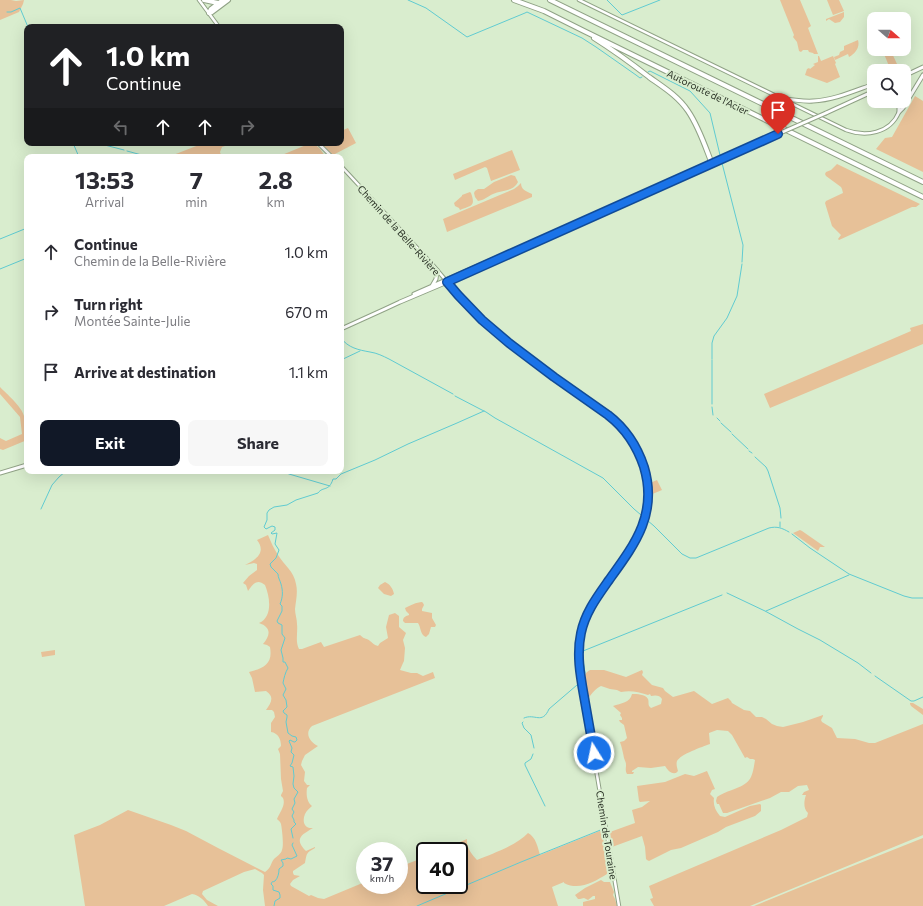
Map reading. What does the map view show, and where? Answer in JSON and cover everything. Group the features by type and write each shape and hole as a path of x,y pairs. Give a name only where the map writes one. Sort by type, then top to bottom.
{"highway":[{"path":"204,0 218,3"},
{"path":"208,13 210,9 223,0"},
{"path":"208,13 212,12 228,0"},
{"name":"Autoroute de l'Acier","path":"514,0 577,27 923,197"},
{"name":"Autoroute de l'Acier","path":"550,0 923,182"},
{"path":"577,27 616,52 677,98 686,108 693,120 712,164"}],"main road":[{"path":"911,73 923,67"},
{"path":"899,112 923,75"},
{"path":"782,99 808,102 840,96 867,86"},
{"path":"344,328 867,94"},
{"path":"432,286 436,279 437,270"},
{"path":"400,302 432,286 446,281"},
{"path":"0,473 24,466"}],"street":[{"path":"199,0 217,24"},
{"path":"579,0 848,131 873,133 884,129 892,122 899,112"},
{"path":"321,146 329,154"},
{"name":"Chemin de la Belle-Rivière","path":"344,169 482,320 509,343 554,377 608,415 624,430"},
{"name":"Chemin de Touraine","path":"619,906 579,668 579,650 581,633 588,612 599,593 632,548 640,533 644,520 647,503 645,472 637,449 624,430"}],"shaded area":[{"path":"0,0 24,0 19,12 0,20"},
{"path":"780,0 800,0 811,26 808,28 818,54 809,52 808,50 803,50 801,52 799,51 797,42 793,37 794,35"},
{"path":"827,0 839,0 844,11 833,15"},
{"path":"844,12 844,17 840,22 835,23 829,19 826,21 826,19"},
{"path":"858,40 858,47 854,54 849,57 848,54 835,60 834,57 839,55 840,52 844,50 844,46"},
{"path":"818,56 821,61 833,56 840,77 827,83 805,75 807,69 810,69 815,65 813,64 818,62"},
{"path":"885,56 893,56 897,64 888,64"},
{"path":"915,96 923,101 923,172 876,149 885,138 892,137 908,108 911,108 911,103"},
{"path":"348,128 356,143 335,154 332,154 324,146 344,146 344,130"},
{"path":"196,146 225,146 222,147 221,154 176,154"},
{"path":"304,146 316,146 324,154 284,154"},
{"path":"512,150 520,170 491,181 487,168 485,167 455,180 453,174"},
{"path":"837,164 920,204 839,240 838,239 841,235 832,226 825,203 826,201 843,193 841,187 825,174"},
{"path":"511,175 515,176 518,182 513,188 493,194 480,201 478,201 475,197 474,193 478,189 484,189 494,182"},
{"path":"521,183 523,189 532,194 532,197 447,232 443,219 514,189"},
{"path":"470,192 473,201 472,205 460,210 454,203 462,195"},
{"path":"923,324 923,344 770,408 764,394 911,331 910,328"},
{"path":"0,387 14,401 23,412 24,416 24,441 3,450 0,449 0,438 6,441 22,434 20,417 0,394"},
{"path":"657,480 662,490 650,495 650,483"},
{"path":"800,530 825,547 820,547 818,551 793,533"},
{"path":"268,535 280,559 295,579 297,596 295,611 297,622 297,643 299,649 321,642 324,647 360,635 378,646 388,638 386,627 389,615 395,613 399,616 399,627 406,633 403,640 405,648 404,661 400,670 417,673 423,676 433,672 435,678 312,726 308,734 310,740 318,746 305,755 301,765 305,772 304,781 307,785 310,785 307,788 307,796 312,806 305,814 304,824 310,828 313,828 302,835 300,838 300,843 306,851 315,848 307,854 305,863 293,871 294,875 300,876 293,880 290,884 291,886 309,896 311,895 324,899 356,886 356,894 408,894 408,864 416,860 416,894 468,894 468,848 477,860 511,845 528,833 535,840 540,855 602,830 606,864 608,868 607,874 597,880 581,886 570,885 564,882 552,887 558,906 265,906 263,890 264,875 255,869 244,872 203,891 202,894 207,900 218,906 208,906 197,895 192,894 164,906 85,906 74,835 100,825 128,810 186,831 265,872 269,869 274,859 280,854 283,848 281,823 277,819 284,803 281,796 283,791 280,754 278,749 281,746 279,737 271,732 271,723 275,717 274,712 272,710 266,710 271,702 269,693 266,691 255,692 249,672 263,667 269,661 271,653 270,647 263,644 268,634 268,629 259,623 267,616 269,606 265,585 257,582 248,591 246,585 243,583 257,570 257,564 254,563 245,565 256,558 260,552 260,545 257,540"},
{"path":"385,582 390,585 393,590 394,594 391,596 384,594 378,588"},
{"path":"422,602 424,605 422,611 432,613 432,618 436,625 435,627 431,627 429,634 426,637 423,635 418,623 405,623 403,621 406,616 409,615 405,608 415,603"},
{"path":"55,650 55,655 42,657 41,652"},
{"path":"590,670 604,670 626,677 642,670 642,675 652,685 663,688 673,697 694,691 712,704 728,698 732,703 744,710 750,711 756,717 762,717 777,726 783,727 823,715 821,720 822,722 832,728 837,738 855,739 875,743 923,724 923,835 750,906 654,906 650,899 653,898 649,886 781,830 807,817 808,813 804,804 806,795 802,795 804,792 809,790 807,785 798,786 789,792 781,792 770,798 727,813 723,813 719,804 717,804 717,797 743,785 750,780 755,760 747,757 745,758 732,735 728,731 717,730 709,733 710,744 679,758 677,761 678,771 676,773 671,772 665,766 651,768 638,767 632,771 634,772 633,774 627,774 626,763 620,742 627,738 624,725 619,720 622,720 620,715 621,713 613,706 627,701 632,694 647,697 651,708 661,704 662,699 656,695 651,696 650,694 648,695 631,691 621,692 601,686 594,691 588,699 586,699 584,679"},
{"path":"910,703 913,703 923,709 923,715 911,706"},
{"path":"707,771 715,789 712,790 710,794 714,798 715,807 720,816 725,817 750,806 760,804 761,811 755,816 726,827 681,848 671,850 649,861 646,859 642,836 612,847 610,832 635,823 632,810 642,807 650,801 639,801 637,786 665,782 685,774 694,776"},
{"path":"923,838 923,906 754,906 825,877"},
{"path":"467,839 467,842 460,842"},
{"path":"601,880 604,882 610,882 617,906 583,906 583,902 595,899 595,896 588,900 584,898 578,899 575,895"}],"waterway":[{"path":"408,0 426,8 467,37 527,12 582,38 640,78 642,77"},
{"path":"607,0 622,15 660,0"},
{"path":"7,12 20,8 27,24"},
{"path":"648,72 650,71 690,91 710,113 720,155"},
{"path":"74,146 78,154"},
{"path":"109,146 124,150"},
{"path":"127,151 138,154"},
{"path":"722,163 743,245 742,262"},
{"path":"0,239 24,229"},
{"path":"0,269 24,259"},
{"path":"712,359 712,343 714,336 727,318 737,296 742,264"},
{"path":"344,341 350,346 384,357 453,394"},
{"path":"344,359 360,351"},
{"path":"712,360 712,404"},
{"path":"455,396 603,478 682,554 690,558 696,558 769,528 775,527 789,532"},
{"path":"712,407 713,415"},
{"path":"344,473 484,411"},
{"path":"717,418 720,421"},
{"path":"721,423 731,432"},
{"path":"732,434 748,449"},
{"path":"755,457 766,467 768,471 780,508 781,518"},
{"path":"41,509 52,485 62,474"},
{"path":"289,474 330,486"},
{"path":"293,838 291,829 296,824 292,816 294,812 292,809 295,803 294,799 298,792 294,788 293,784 293,767 290,766 294,755 291,752 292,748 289,741 295,742 297,740 296,737 288,733 286,722 287,715 283,711 287,707 286,700 283,695 286,689 283,683 288,668 285,662 283,662 281,650 285,638 282,634 282,625 277,621 282,611 282,606 280,604 282,599 282,587 278,574 270,564 276,558 279,550 275,544 277,533 271,533 275,530 275,527 272,526 266,529 264,527 269,510 318,493 330,486 333,479 336,479 341,474"},
{"path":"780,522 780,527"},
{"path":"792,534 849,574 904,596 923,598"},
{"path":"766,611 849,575"},
{"path":"727,593 820,640 858,663 871,673"},
{"path":"584,675 583,651 722,595"},
{"path":"875,676 911,701 923,697"},
{"path":"524,718 541,718 549,709 577,685"},
{"path":"523,722 524,728 531,735 534,748"},
{"path":"533,754 531,759 525,763 525,765 545,806"},
{"path":"417,906 603,829"},
{"path":"274,906 275,901 280,898 280,895 279,892 273,890 273,886 271,884 276,880 279,869 283,866 281,860 287,858 291,859 297,856 292,845 293,843"}],"route":[{"path":"594,753 579,668 580,636 591,606 630,551 641,530 646,514 647,499 647,481 643,464 632,441 616,422 529,360 482,320 447,282 778,134"}]}
